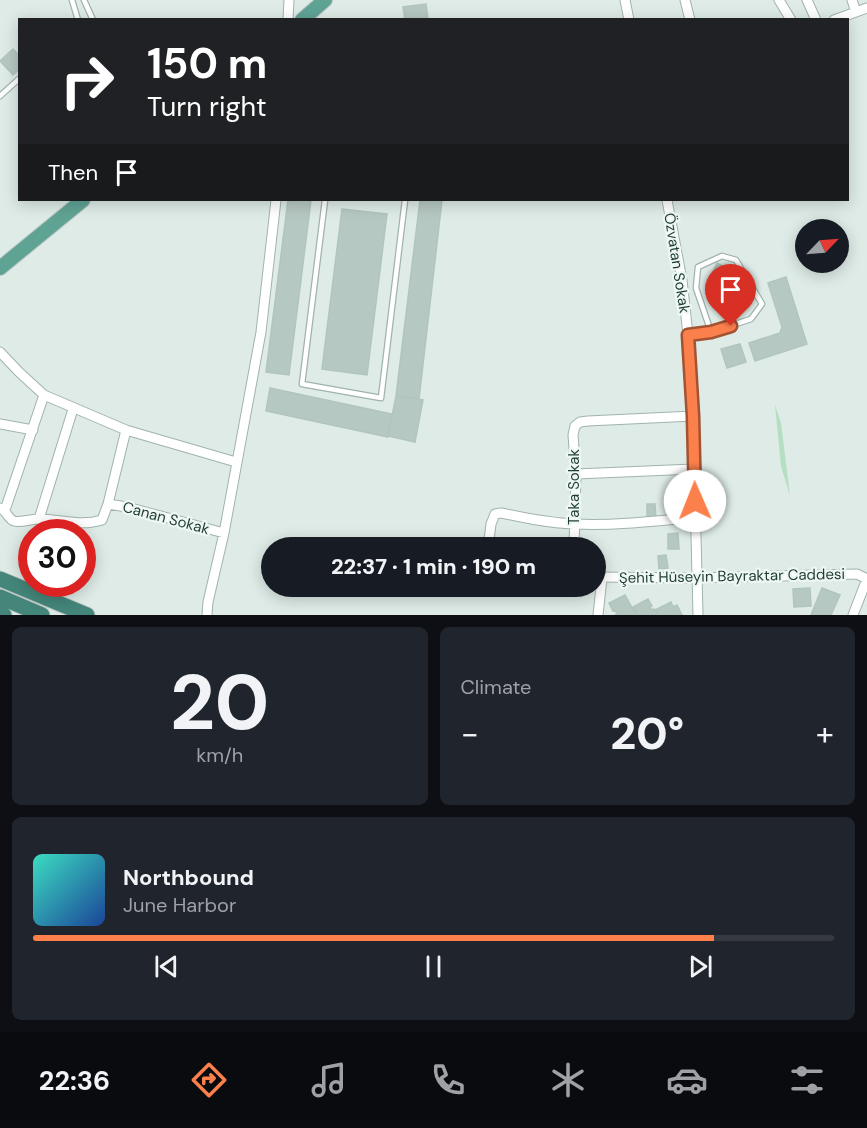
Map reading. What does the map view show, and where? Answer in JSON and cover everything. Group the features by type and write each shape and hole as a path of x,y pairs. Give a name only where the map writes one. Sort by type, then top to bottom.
{"highway":[{"path":"0,579 87,615"},
{"path":"0,597 42,615"}],"main road":[{"path":"304,18 325,0"},
{"path":"0,268 82,201"}],"street":[{"path":"288,18 289,0"},
{"path":"625,0 629,18"},
{"path":"685,0 690,18"},
{"path":"779,0 790,18"},
{"path":"807,0 815,18"},
{"path":"852,0 856,12"},
{"path":"840,18 867,8"},
{"path":"207,615 261,332 276,201"},
{"name":"Özvatan Sokak","path":"667,201 682,280 688,335 693,416 698,615"},
{"path":"0,352 44,395 73,409 126,430 236,462"},
{"path":"18,521 14,521 3,509 44,395"},
{"path":"39,519 73,409"},
{"name":"Taka Sokak","path":"574,537 576,474 573,435 575,426 580,422 588,421 693,416"},
{"path":"0,424 33,430"},
{"path":"96,522 102,520 108,504 126,430"},
{"path":"576,474 694,469"},
{"name":"Canan Sokak","path":"108,504 224,533"},
{"path":"489,537 495,514 501,513 546,522 574,524 695,517"},
{"name":"Şehit Hüseyin Bayraktar Caddesi","path":"606,577 697,578 857,574 867,579"},
{"path":"866,615 854,613 867,579"},
{"path":"598,597 598,615"}],"lane":[{"path":"72,0 76,18"},
{"path":"84,0 92,18"},
{"path":"0,96 18,80"},
{"path":"325,201 302,384 381,398 405,201"},
{"path":"688,335 711,332 751,320 762,304 736,260 722,256 698,267 696,288 711,332"}],"green space":[{"path":"775,405 781,423 790,496 781,466"}],"building":[{"path":"426,4 428,18 405,18 403,7"},
{"path":"13,49 18,54 18,71 13,75 0,61"},
{"path":"288,201 311,201 289,375 266,372"},
{"path":"420,201 442,201 419,399 396,396"},
{"path":"342,209 387,214 367,375 322,369"},
{"path":"717,263 730,270 723,284 710,278"},
{"path":"786,277 807,344 755,361 749,343 780,333 782,327 768,283"},
{"path":"740,344 746,362 727,368 721,349"},
{"path":"270,388 392,414 388,437 266,411"},
{"path":"396,396 423,400 415,442 388,436"},
{"path":"647,504 655,504 656,519 647,519"},
{"path":"678,533 679,549 668,549 668,534"},
{"path":"666,555 668,568 659,569 658,556"},
{"path":"810,588 811,606 794,607 793,589"},
{"path":"822,588 840,595 831,615 811,615"},
{"path":"625,595 636,615 615,615 617,614 615,610 613,611 609,603"},
{"path":"648,599 652,606 650,607 657,615 637,615 633,607"},
{"path":"671,602 673,607 677,605 682,615 658,615 655,610"}],"route":[{"path":"695,501 688,335 731,326"}]}
